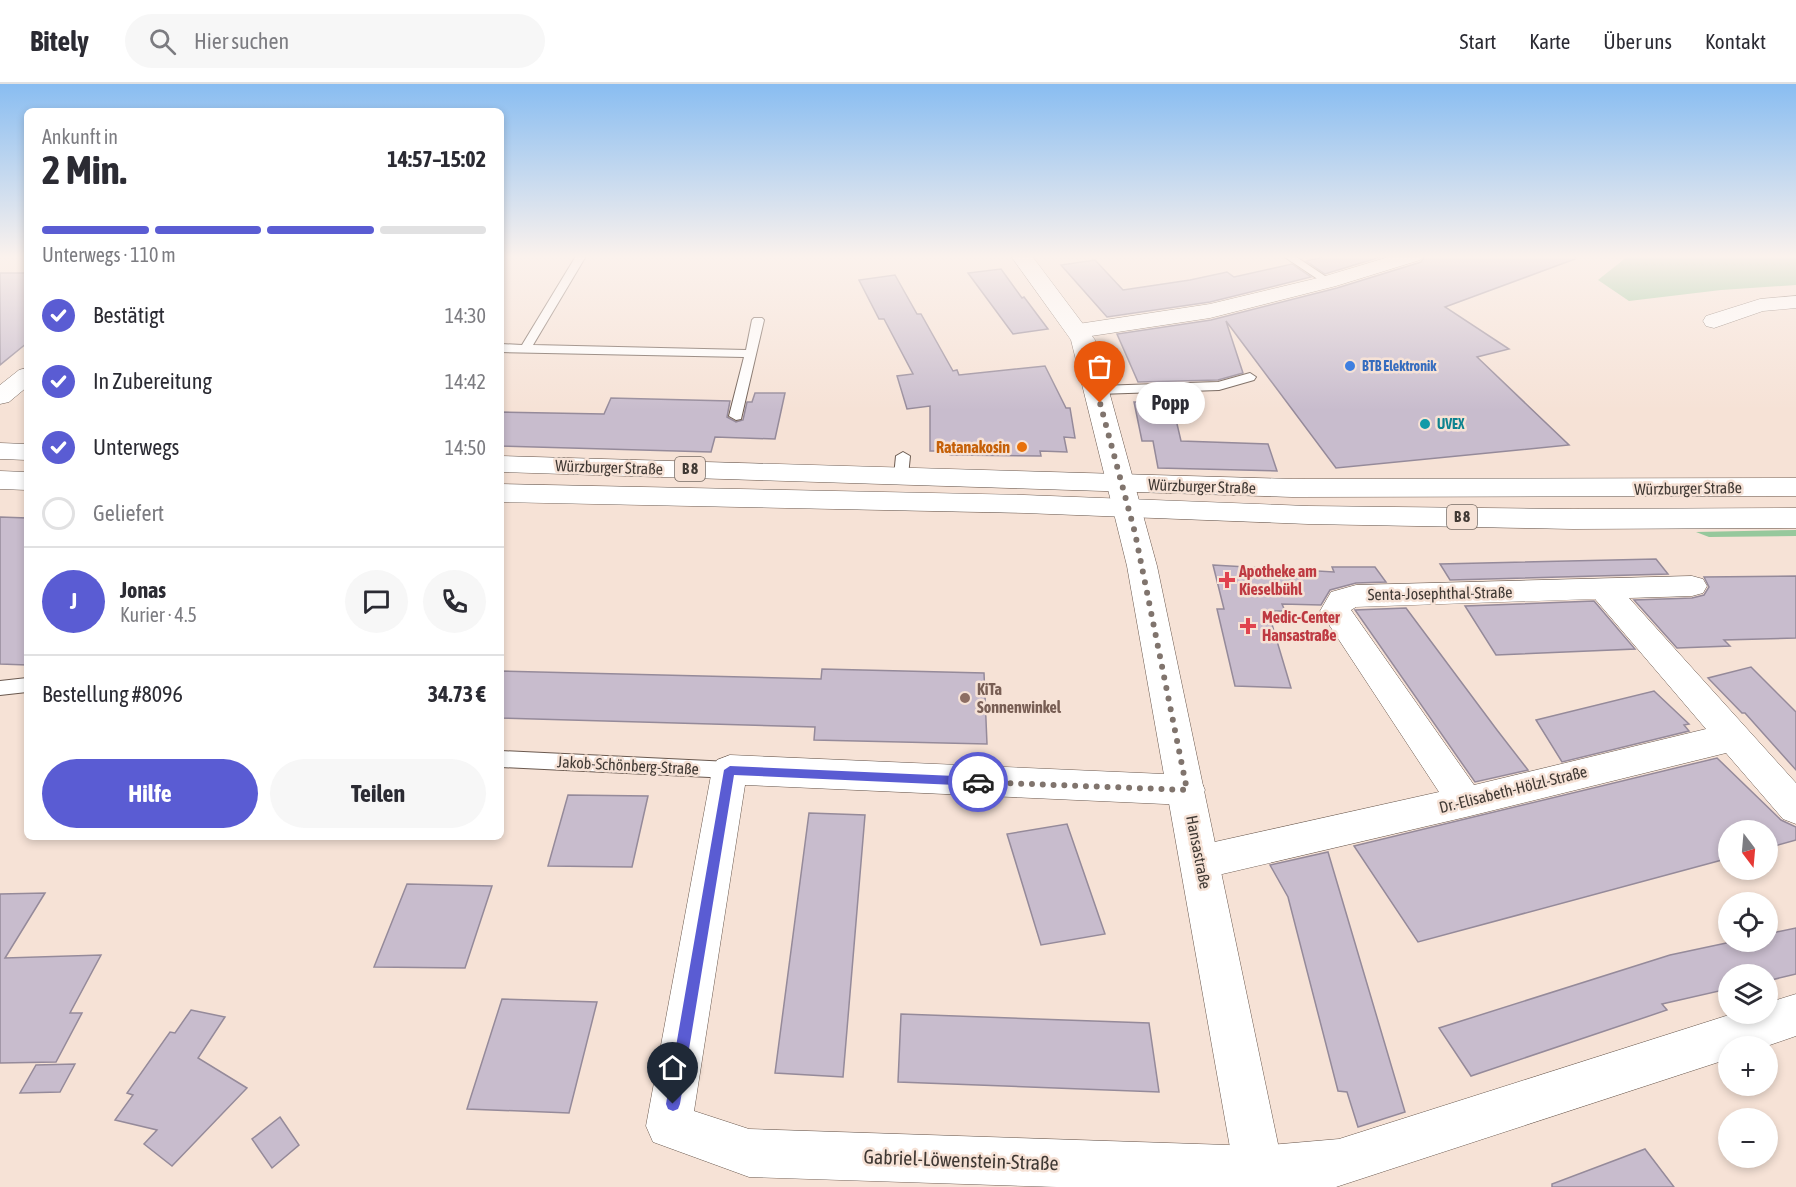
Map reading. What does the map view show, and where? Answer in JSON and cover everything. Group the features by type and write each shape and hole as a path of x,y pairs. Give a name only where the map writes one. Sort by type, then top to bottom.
{"main road":[{"name":"Hansastraße","path":"1060,307 1078,331 1098,390 1124,496 1187,790 1260,1178"},
{"path":"0,451 24,452"},
{"name":"Würzburger Straße","path":"504,464 902,466 1124,496 1308,516 1574,519 1796,518"},
{"path":"0,480 24,481"},
{"name":"Würzburger Straße","path":"504,493 1013,504 1292,488 1796,487"}],"street":[{"path":"1078,331 1224,307"},
{"path":"1714,321 1753,307"},
{"path":"0,397 24,377"},
{"name":"Senta-Josephthal-Straße","path":"1466,802 1335,611 1342,600 1356,596 1692,586"},
{"path":"1603,589 1796,808"},
{"name":"Dr.-Elisabeth-Hölzl-Straße","path":"1201,862 1466,802 1733,737"},
{"name":"Jakob-Schönberg-Straße","path":"730,770 1187,790"},
{"name":"Gabriel-Löwenstein-Straße","path":"730,770 669,1126 749,1153 1260,1178"},
{"path":"1260,1178 1339,1162 1796,1015"}],"lane":[{"path":"525,349 550,307"},
{"path":"736,416 758,320"},
{"path":"504,348 751,354"},
{"path":"1098,390 1219,386 1250,377"},
{"path":"0,688 24,685"},
{"name":"Jakob-Schönberg-Straße","path":"504,759 730,770"}],"green space":[{"path":"1796,530 1796,536 1709,537 1696,532"}],"building":[{"path":"0,307 24,307 24,345 0,365"},
{"path":"873,307 913,307 917,314 921,314 953,371 957,370 959,375 1045,366 1066,408 1070,408 1075,438 1064,437 1067,452 1040,451 1041,456 950,455 950,451 930,451 930,406 907,409 897,376 913,374 884,319 879,319"},
{"path":"993,307 1032,307 1048,329 1013,334"},
{"path":"1099,307 1172,307 1107,317"},
{"path":"1260,307 1446,307 1509,349 1477,357 1569,445 1336,468 1226,321 1243,373 1218,380 1138,382 1117,334 1211,320"},
{"path":"755,393 785,393 775,439 715,437 711,452 504,446 504,412 604,414 611,398 730,401 727,417 736,422 743,420 747,402 752,402"},
{"path":"1170,394 1181,441 1268,444 1277,471 1158,468 1153,441 1142,441 1134,402 1147,402 1144,395"},
{"path":"0,517 24,518 24,665 0,664"},
{"path":"1656,559 1668,574 1450,580 1440,564"},
{"path":"1213,565 1334,572 1332,567 1375,567 1386,582 1356,583 1330,590 1321,605 1282,604 1285,611 1268,611 1291,688 1235,686 1217,609 1224,609"},
{"path":"1796,576 1796,638 1724,640 1730,646 1677,648 1634,600 1692,598 1704,595 1709,587 1704,577"},
{"path":"1594,601 1635,649 1496,655 1465,606"},
{"path":"1406,608 1528,770 1475,782 1355,610"},
{"path":"1751,667 1796,712 1796,770 1745,713 1742,713 1708,678"},
{"path":"822,669 984,673 987,744 814,740 815,727 504,718 504,671 821,679"},
{"path":"1654,691 1689,724 1684,725 1689,731 1562,762 1536,720"},
{"path":"1717,758 1781,820 1796,827 1796,840 1778,845 1778,820 1718,820 1718,861 1418,942 1354,846"},
{"path":"568,795 648,796 632,867 548,866"},
{"path":"809,813 865,815 843,1077 775,1073"},
{"path":"1067,824 1105,934 1041,945 1007,834"},
{"path":"1328,852 1405,1112 1358,1127 1347,1092 1338,1091 1288,897 1270,865"},
{"path":"407,884 492,886 465,968 374,967"},
{"path":"45,893 5,958 101,955 70,1013 82,1013 56,1062 0,1063 0,894"},
{"path":"1796,928 1796,974 1778,978 1778,964 1718,964 1718,991 1662,1004 1667,1010 1471,1076 1439,1028 1670,955 1718,945 1718,952 1778,952 1778,932"},
{"path":"502,999 597,1002 569,1113 467,1109"},
{"path":"191,1010 225,1017 198,1058 247,1088 172,1166 144,1144 157,1130 115,1120 133,1095 127,1093 170,1032 175,1033"},
{"path":"901,1014 1149,1023 1159,1092 898,1082"},
{"path":"75,1064 60,1092 20,1093 36,1065"},
{"path":"280,1117 299,1145 272,1168 252,1139"},
{"path":"1645,1149 1674,1187 1552,1187 1552,1184"}],"way so far":[{"path":"978,782 1187,790 1135,533 1100,403"}],"place":[{"name":"BTB Elektronik","path":"1350,366"},
{"name":"Popp","path":"1100,403"},
{"name":"UVEX","path":"1425,424"},
{"name":"Ratanakosin","path":"1022,447"},
{"name":"Apotheke am Kieselbühl","path":"1227,580"},
{"name":"Medic-Center Hansastraße","path":"1248,626"},
{"name":"KiTa Sonnenwinkel","path":"965,698"}],"route":[{"path":"673,1104 730,770 978,782"}]}
